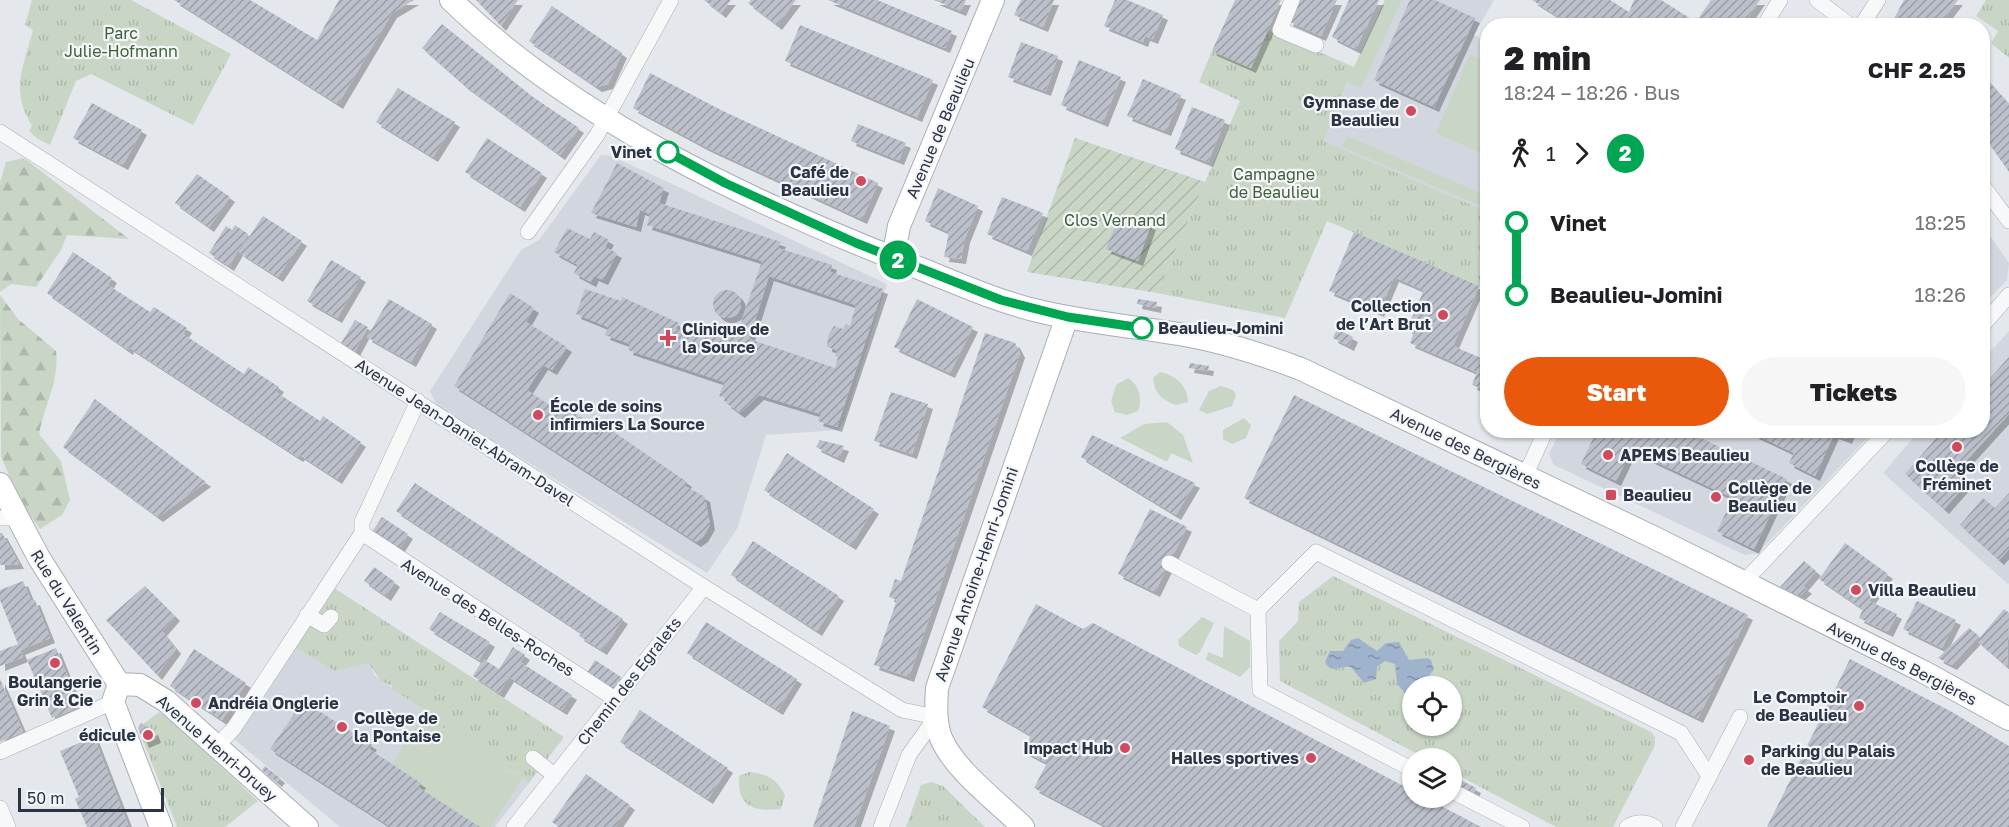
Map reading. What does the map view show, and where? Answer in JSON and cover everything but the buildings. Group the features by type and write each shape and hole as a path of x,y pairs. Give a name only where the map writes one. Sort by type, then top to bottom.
{"street":[{"name":"Avenue des Bergières","path":"451,0 517,58 606,119 725,183 893,258 1001,300 1068,317 1181,334 1245,349 1301,369 1653,537 1742,584 1922,671 2009,719"},
{"path":"528,231 597,135 671,0"},
{"name":"Avenue de Beaulieu","path":"893,258 900,226 993,0"},
{"path":"1292,0 1280,30 1316,45"},
{"path":"1769,18 1780,0"},
{"path":"1817,0 1841,18"},
{"path":"1866,18 1878,0"},
{"name":"Avenue Jean-Daniel-Abram-Davel","path":"0,132 705,587 902,710 936,717"},
{"path":"1990,195 2009,221"},
{"path":"1990,317 2009,295"},
{"name":"Avenue Antoine-Henri-Jomini","path":"936,717 937,688 946,660 1068,317"},
{"path":"217,747 234,728 362,533 362,522 418,401"},
{"path":"1525,476 1542,438"},
{"path":"1742,584 1880,438"},
{"name":"Rue du Valentin","path":"0,484 8,518 116,693 161,827"},
{"name":"Avenue des Belles-Roches","path":"362,533 615,699"},
{"path":"1402,764 1260,690 1258,610 1316,552 1682,733 1709,776"},
{"path":"1169,563 1258,610"},
{"name":"Chemin des Egralets","path":"514,827 705,587"},
{"path":"307,615 324,625 331,617"},
{"name":"Avenue Henri-Druey","path":"116,693 140,685 166,701 307,827"},
{"path":"0,752 116,693"},
{"path":"881,827 909,755 936,717"},
{"path":"936,717 941,737 950,754 1023,827"},
{"path":"1683,827 1740,717"},
{"path":"533,758 555,776"},
{"path":"1462,796 1522,827"},
{"path":"0,808 8,827"},
{"path":"1627,827 1635,822 1643,822 1655,827"}],"shaded area":[{"name":"Gymnase de Beaulieu","path":"1385,0 1494,0 1484,18 1480,18 1480,24 1474,35 1480,38 1480,209 1322,141"},
{"name":"Clinique de la Source","path":"601,155 612,156 887,284 844,421 838,430 766,435 737,529 707,573 437,406 430,391 521,250 539,240"},
{"path":"1990,236 2009,263 2007,280 1990,298"},
{"name":"Collège de Fréminet","path":"2009,331 2008,584 1883,473 1913,438 1990,438 1990,352"},
{"name":"Collège de Beaulieu","path":"1557,438 1867,438 1758,553 1745,555 1554,465 1549,454"},
{"name":"Collège de la Pontaise","path":"293,646 368,662 375,676 425,710 424,715 529,783 495,827 340,827 234,739"}],"green space":[{"name":"Parc Julie-Hofmann","path":"32,0 131,0 231,54 193,125 91,74 76,81 50,145 29,131 32,126 21,101 20,79 33,30 25,25"},
{"path":"1385,0 1402,0 1361,88 1347,82"},
{"path":"1986,0 2009,0 2009,58 1991,43 1998,31 1990,26 1990,18 1976,16"},
{"name":"Campagne de Beaulieu","path":"1268,30 1354,67 1323,141 1480,209 1480,287 1327,221 1285,318 1157,293 1240,101 1199,82 1212,51 1251,68"},
{"path":"1470,54 1480,58 1480,152 1436,133"},
{"path":"1347,136 1480,193 1480,206 1342,147"},
{"name":"Clos Vernand","path":"1075,138 1205,182 1157,293 1027,272"},
{"path":"24,158 129,239 67,235 61,250 36,287 11,284 0,292 0,183 6,162"},
{"path":"0,295 18,319 56,351 54,382 39,434 61,461 70,500 62,515 40,529 22,504 1,457"},
{"path":"1160,372 1180,382 1186,391 1188,402 1176,405 1160,395 1155,388 1153,378"},
{"path":"1128,378 1137,388 1140,402 1138,411 1127,415 1115,412 1111,401 1116,385"},
{"path":"1221,386 1233,390 1236,395 1232,406 1207,414 1199,410 1209,391"},
{"path":"1244,418 1251,425 1246,438 1232,444 1223,439 1223,430"},
{"path":"1167,422 1183,435 1193,463 1171,453 1167,462 1120,438 1144,424"},
{"path":"1333,576 1651,732 1655,737 1655,745 1613,827 1556,827 1462,777 1462,748 1406,748 1280,681 1279,641 1298,621 1299,602"},
{"path":"331,586 564,737 529,783 423,715 425,710 392,689 392,686 381,681 368,663 335,671 293,646"},
{"path":"1202,617 1214,623 1200,652 1196,655 1179,646 1178,640"},
{"path":"1224,626 1250,641 1250,667 1240,677 1206,660 1208,652 1223,658"},
{"path":"159,712 172,721 258,801 225,827 177,827 138,728"},
{"path":"423,715 522,779 491,827 480,827 418,787 420,782 392,764"},
{"path":"749,772 766,776 778,785 785,795 781,809 755,808 744,801 739,786 739,776"},
{"path":"931,782 943,786 985,827 906,827 921,785"}],"water":[{"path":"1358,638 1377,651 1386,643 1399,642 1409,660 1427,658 1431,660 1434,670 1428,676 1402,676 1402,690 1397,684 1395,664 1385,661 1377,667 1376,679 1364,683 1351,667 1333,669 1325,662 1330,651 1343,651 1351,640"}],"bus line":[{"name":"2","path":"668,152 725,183 856,243 1001,300 1068,317 1142,328"}],"place":[{"name":"Gymnase de Beaulieu","path":"1411,111"},
{"name":"Vinet","path":"668,152"},
{"name":"Café de Beaulieu","path":"861,181"},
{"name":"Collection de l’Art Brut","path":"1443,315"},
{"name":"Beaulieu-Jomini","path":"1142,328"},
{"name":"Clinique de la Source","path":"668,338"},
{"name":"École de soins infirmiers La Source","path":"538,415"},
{"name":"Collège de Fréminet","path":"1957,447"},
{"name":"APEMS Beaulieu","path":"1608,455"},
{"name":"Beaulieu","path":"1611,495"},
{"name":"Collège de Beaulieu","path":"1716,497"},
{"name":"Villa Beaulieu","path":"1856,590"},
{"name":"Boulangerie Grin & Cie","path":"55,663"},
{"name":"Andréia Onglerie","path":"196,703"},
{"name":"Le Comptoir de Beaulieu","path":"1859,706"},
{"name":"Collège de la Pontaise","path":"342,727"},
{"name":"édicule","path":"148,735"},
{"name":"Impact Hub","path":"1125,748"},
{"name":"Halles sportives","path":"1311,758"},
{"name":"Parking du Palais de Beaulieu","path":"1749,760"}]}
